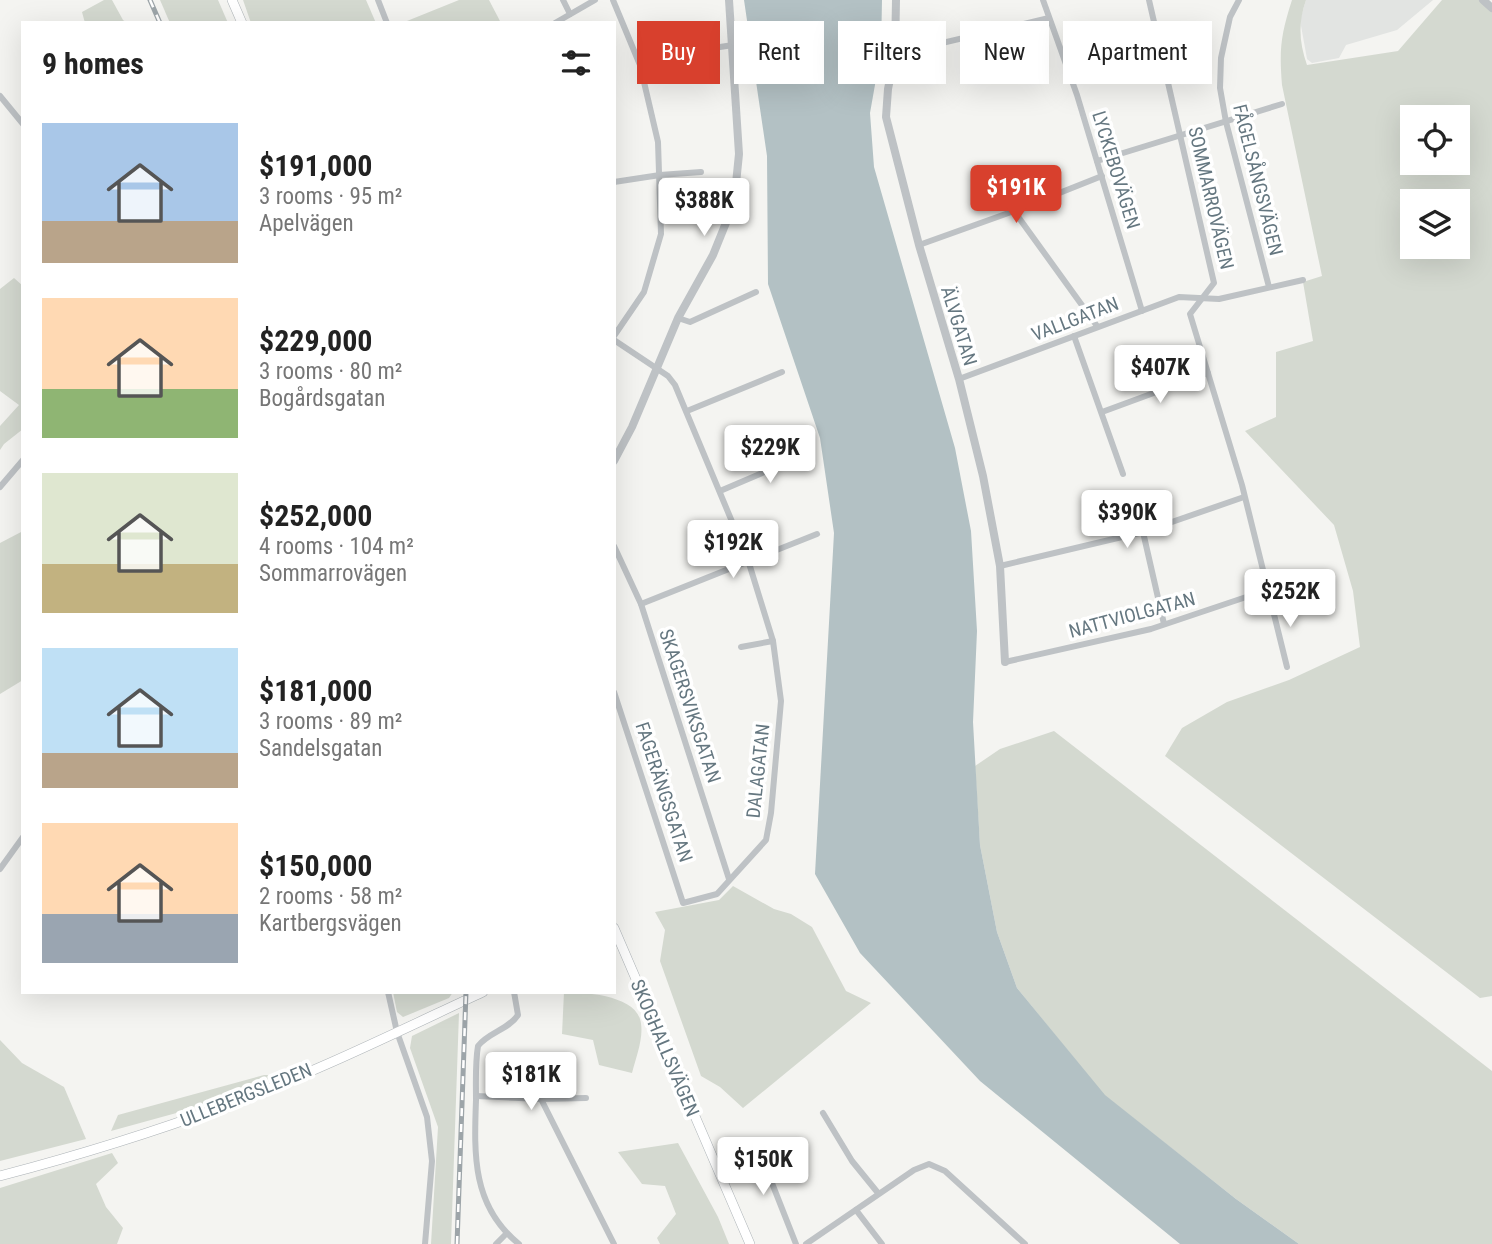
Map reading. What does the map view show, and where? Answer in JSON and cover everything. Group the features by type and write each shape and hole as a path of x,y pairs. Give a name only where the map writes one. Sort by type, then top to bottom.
{"main road":[{"path":"232,0 241,21"},
{"name":"SKOGHALLSVÄGEN","path":"616,932 750,1244"},
{"name":"ULLEBERGSLEDEN","path":"0,1176 118,1143 226,1105 479,994"}],"street":[{"path":"378,0 386,21"},
{"path":"563,0 570,14"},
{"path":"558,21 595,0"},
{"path":"613,0 637,58"},
{"path":"616,457 632,427 678,318 713,255 734,203 739,154 729,0"},
{"name":"ÄLVGATAN","path":"896,0 896,21"},
{"name":"LYCKEBOVÄGEN","path":"1043,0 1102,176 1142,311"},
{"name":"SOMMARROVÄGEN","path":"1149,0 1214,283 1190,314 1227,435 1268,594"},
{"name":"FÅGELSÅNGSVÄGEN","path":"1239,0 1230,17 1221,58 1220,88 1269,287"},
{"path":"1483,0 1492,8"},
{"path":"946,42 1049,18"},
{"path":"720,46 733,44"},
{"path":"616,335 644,292 661,234 658,142 644,84"},
{"name":"ÄLVGATAN","path":"889,84 886,117 919,245 959,379 985,484 1000,566 1005,662"},
{"path":"0,96 21,122"},
{"path":"1097,161 1282,104"},
{"path":"616,182 701,172"},
{"path":"919,245 1102,176"},
{"path":"1014,211 1097,326"},
{"name":"VALLGATAN","path":"959,379 1178,297 1219,299 1303,280"},
{"path":"678,318 690,322 756,292"},
{"path":"1074,336 1123,474"},
{"name":"DALAGATAN","path":"616,339 668,376 675,385 748,559 774,641 780,701 771,813 766,840 717,894 683,903"},
{"path":"687,411 782,372"},
{"path":"1101,412 1208,373"},
{"path":"720,491 809,453"},
{"path":"0,487 21,462"},
{"path":"1000,566 1143,532 1244,497"},
{"path":"1143,532 1164,624"},
{"path":"641,604 748,559 817,534"},
{"name":"SKAGERSVIKSGATAN","path":"616,550 641,604 729,879"},
{"path":"1268,594 1287,667"},
{"name":"NATTVIOLGATAN","path":"1005,662 1151,629 1268,594"},
{"path":"741,647 774,641"},
{"name":"FAGERÄNGSGATAN","path":"616,698 683,903"},
{"path":"0,869 21,840"},
{"path":"388,994 397,1032 427,1117 432,1160 425,1244"},
{"path":"514,994 517,1015 512,1024 489,1035 478,1046 474,1149 478,1178 485,1199 506,1234 519,1244"},
{"path":"476,1096 541,1100 586,1098"},
{"path":"541,1100 614,1244"},
{"path":"823,1113 852,1161 878,1193"},
{"path":"755,1140 796,1244"},
{"path":"806,1244 923,1165 936,1165 1025,1244"},
{"path":"856,1210 882,1244"},
{"path":"496,1244 506,1234"}],"shaded area":[{"path":"104,0 112,0 124,21 84,21 82,12"},
{"path":"160,0 218,0 227,21 169,21"},
{"path":"243,0 366,0 375,21 250,21"},
{"path":"459,0 489,0 500,21 407,21"},
{"path":"744,0 882,0 882,21 838,21 838,84 875,84 870,113 874,167 955,448 971,531 977,631 973,722 980,845 997,932 1017,988 1105,1095 1236,1199 1299,1244 1180,1244 980,1081 860,953 815,874 834,533 820,438 768,284 767,156 756,84 824,84 824,21 747,21"},
{"path":"1292,0 1306,0 1300,32 1307,65 1398,51 1442,0 1479,0 1492,12 1492,996 1480,998 1165,756 1182,728 1227,702 1289,680 1360,647 1353,591 1334,525 1245,431 1276,417 1276,352 1313,341 1303,282 1322,276 1282,85 1283,32"},
{"path":"1306,0 1433,0 1397,30 1346,45 1339,58 1312,63 1307,59 1300,20"},
{"path":"14,278 21,284 21,431 0,450 0,426 19,405 0,391 0,289"},
{"path":"21,532 21,681 0,694 0,543"},
{"path":"1054,731 1492,1071 1492,1244 1299,1244 1236,1199 1104,1095 1017,988 997,932 980,845 975,766 1000,749"},
{"path":"733,886 812,927 846,991 871,1003 743,1108 720,1087 701,1076 660,961 665,930 655,912 719,900"},
{"path":"393,994 452,994 449,998 403,1017 397,1012"},
{"path":"564,994 607,996 628,1005 636,1011 641,1025 632,1073 599,1065 593,1040 562,1034"},
{"path":"459,1013 451,1244 431,1244 438,1127 410,1048 412,1036"},
{"path":"0,1040 22,1063 64,1087 86,1139 0,1161"},
{"path":"264,1075 280,1075 180,1112 111,1131 118,1115"},
{"path":"678,1143 718,1217 729,1244 660,1244 657,1238 676,1214 665,1186 642,1184 618,1152"},
{"path":"112,1153 118,1163 96,1184 106,1207 123,1228 117,1244 0,1244 0,1188"}],"railway":[{"path":"150,0 159,21"},
{"path":"457,1244 466,994"}]}
